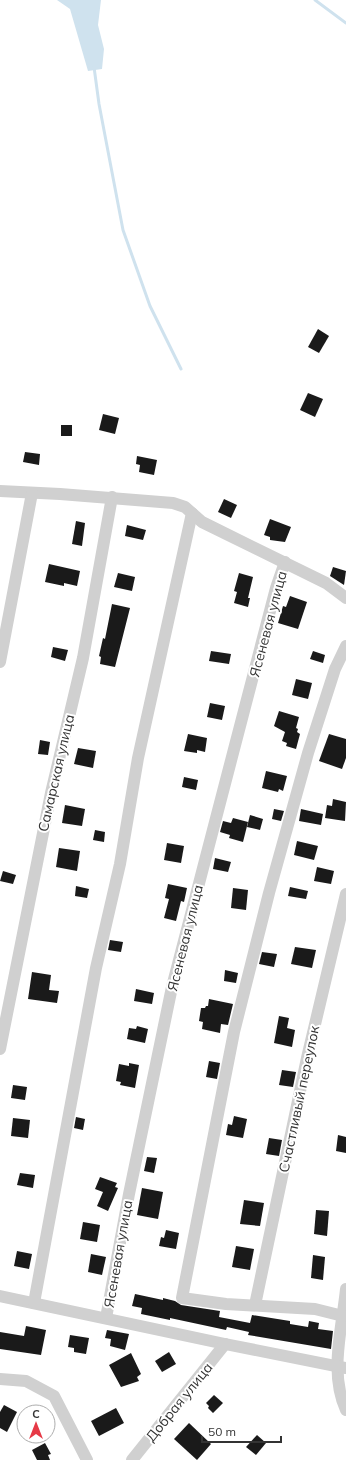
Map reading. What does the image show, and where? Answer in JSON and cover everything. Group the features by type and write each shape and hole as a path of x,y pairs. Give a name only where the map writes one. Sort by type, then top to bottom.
{"street":[{"path":"0,491 32,492 173,503 185,507 202,522 285,562 326,584 346,598"},
{"path":"0,662 32,492"},
{"name":"Самарская улица","path":"0,1048 50,793 83,658 112,498"},
{"path":"34,1303 96,968 120,864 138,758 192,513"},
{"name":"Ясеневая улица","path":"106,1318 129,1194 172,987 276,588 285,562"},
{"path":"343,1316 315,1309 226,1304 182,1298 234,1032 269,893 308,753 336,669 346,646"},
{"name":"Счастливый переулок","path":"255,1305 307,1058 346,895"},
{"path":"346,1289 343,1316 340,1394 346,1410"},
{"path":"0,1296 341,1367"},
{"name":"Добрая улица","path":"132,1460 225,1344"},
{"path":"0,1379 26,1381 54,1396 87,1460"}],"water":[{"path":"57,0 101,0 98,25 104,49 102,69 88,71 70,9"}],"building":[{"path":"318,329 329,336 319,353 308,347"},
{"path":"308,393 323,399 315,417 300,410"},
{"path":"103,414 119,418 115,434 99,430"},
{"path":"61,425 72,425 72,436 61,436"},
{"path":"25,452 40,454 39,465 23,462"},
{"path":"137,456 157,460 154,475 139,472 140,465 136,464"},
{"path":"224,499 237,505 231,518 218,512"},
{"path":"270,519 291,527 285,542 270,540 270,537 264,535"},
{"path":"76,521 85,523 82,546 72,544"},
{"path":"127,525 146,530 143,540 125,536"},
{"path":"49,564 80,571 77,586 64,583 64,586 45,582"},
{"path":"333,567 346,571 344,585 330,576"},
{"path":"118,573 135,577 132,591 114,587"},
{"path":"239,573 253,577 248,598 250,598 248,607 234,603 237,592 234,591"},
{"path":"290,596 307,602 298,629 278,623 283,606 286,607"},
{"path":"112,604 130,608 115,667 100,664 101,657 99,656 103,638 105,639"},
{"path":"53,647 68,650 65,661 51,657"},
{"path":"211,651 231,654 229,664 209,661"},
{"path":"313,651 325,655 323,663 310,659"},
{"path":"296,679 312,683 308,699 292,695"},
{"path":"210,703 225,706 222,720 207,717"},
{"path":"279,711 299,717 296,728 298,729 297,732 300,734 296,749 286,746 287,743 282,741 285,732 274,726"},
{"path":"188,734 207,738 205,752 197,750 197,753 184,751"},
{"path":"329,734 346,739 346,758 342,769 319,761"},
{"path":"40,740 50,742 48,755 38,754"},
{"path":"78,748 96,751 93,768 74,764"},
{"path":"266,771 287,776 283,791 279,789 278,792 262,788"},
{"path":"184,777 198,780 196,790 182,787"},
{"path":"333,799 346,802 345,821 325,818 327,805 332,806"},
{"path":"65,805 85,809 82,826 62,823"},
{"path":"274,809 284,811 281,821 272,819"},
{"path":"301,809 323,814 321,825 299,821"},
{"path":"250,815 263,819 260,830 247,827"},
{"path":"233,818 248,822 243,842 229,838 230,835 220,832 223,821 231,823"},
{"path":"95,830 105,832 104,842 93,840"},
{"path":"297,841 318,846 314,860 294,855"},
{"path":"167,843 184,846 181,863 164,860"},
{"path":"59,848 80,851 77,871 56,867"},
{"path":"215,858 231,862 228,872 213,869"},
{"path":"317,867 334,871 331,884 314,881"},
{"path":"3,871 16,875 13,884 0,881"},
{"path":"168,884 187,888 184,902 181,901 176,921 164,918 169,899 165,898"},
{"path":"76,886 89,889 87,898 75,896"},
{"path":"290,887 308,891 306,899 288,896"},
{"path":"233,888 248,890 246,910 231,908"},
{"path":"110,940 123,942 121,952 108,950"},
{"path":"295,947 316,950 312,968 291,964"},
{"path":"262,952 277,954 274,967 259,964"},
{"path":"225,970 238,973 236,983 224,981"},
{"path":"32,972 51,975 49,990 59,991 57,1003 28,999"},
{"path":"136,989 154,993 152,1004 134,1001"},
{"path":"209,999 233,1004 228,1025 221,1024 220,1033 202,1029 203,1022 199,1021 201,1008 208,1006"},
{"path":"279,1016 289,1018 287,1028 295,1030 292,1047 274,1043"},
{"path":"137,1026 148,1029 145,1043 127,1039 129,1028 136,1029"},
{"path":"209,1061 220,1063 217,1079 206,1077"},
{"path":"129,1063 139,1065 135,1088 120,1085 121,1082 116,1081 119,1064 129,1066"},
{"path":"282,1070 296,1072 293,1087 279,1085"},
{"path":"13,1085 27,1087 25,1100 11,1098"},
{"path":"234,1116 247,1119 243,1138 226,1135 228,1124 232,1125"},
{"path":"76,1117 85,1119 83,1130 74,1128"},
{"path":"13,1118 30,1120 28,1138 11,1136"},
{"path":"338,1135 346,1137 346,1153 336,1151"},
{"path":"269,1138 282,1140 279,1156 266,1154"},
{"path":"147,1157 157,1158 154,1173 144,1171"},
{"path":"20,1173 35,1175 33,1188 17,1185"},
{"path":"100,1177 117,1183 115,1187 118,1188 108,1211 97,1206 103,1192 95,1189"},
{"path":"142,1188 163,1192 158,1219 137,1215"},
{"path":"244,1200 264,1203 260,1226 240,1224"},
{"path":"316,1210 329,1211 327,1236 314,1234"},
{"path":"83,1222 100,1225 97,1242 80,1239"},
{"path":"166,1230 179,1233 176,1249 159,1246 161,1237 164,1238"},
{"path":"236,1246 254,1249 250,1270 232,1267"},
{"path":"17,1251 32,1254 29,1269 14,1266"},
{"path":"91,1254 106,1257 102,1275 88,1272"},
{"path":"313,1255 325,1257 323,1280 311,1278"},
{"path":"135,1294 163,1300 163,1298 175,1301 181,1305 220,1311 219,1317 250,1323 252,1315 290,1321 290,1324 308,1327 309,1321 319,1323 318,1329 333,1331 331,1349 248,1335 249,1332 227,1327 226,1330 170,1318 170,1320 141,1314 142,1308 132,1306"},
{"path":"26,1326 46,1330 41,1355 0,1349 0,1332 24,1336"},
{"path":"107,1330 129,1334 125,1350 110,1346 111,1339 105,1338"},
{"path":"70,1335 89,1338 86,1354 74,1352 74,1348 68,1347"},
{"path":"169,1352 176,1364 162,1372 155,1361"},
{"path":"131,1353 141,1374 137,1377 139,1381 121,1387 109,1365"},
{"path":"214,1395 223,1403 213,1413 208,1408 209,1406 206,1403"},
{"path":"4,1405 16,1411 7,1432 0,1428 0,1412"},
{"path":"116,1408 124,1423 99,1436 91,1421"},
{"path":"189,1423 211,1444 197,1460 174,1439"},
{"path":"257,1435 266,1443 256,1455 246,1447"},
{"path":"46,1444 51,1454 48,1455 50,1460 37,1460 32,1450"}],"waterway":[{"path":"315,0 346,23"},
{"path":"94,67 99,104 123,230 150,306 181,369"}]}
